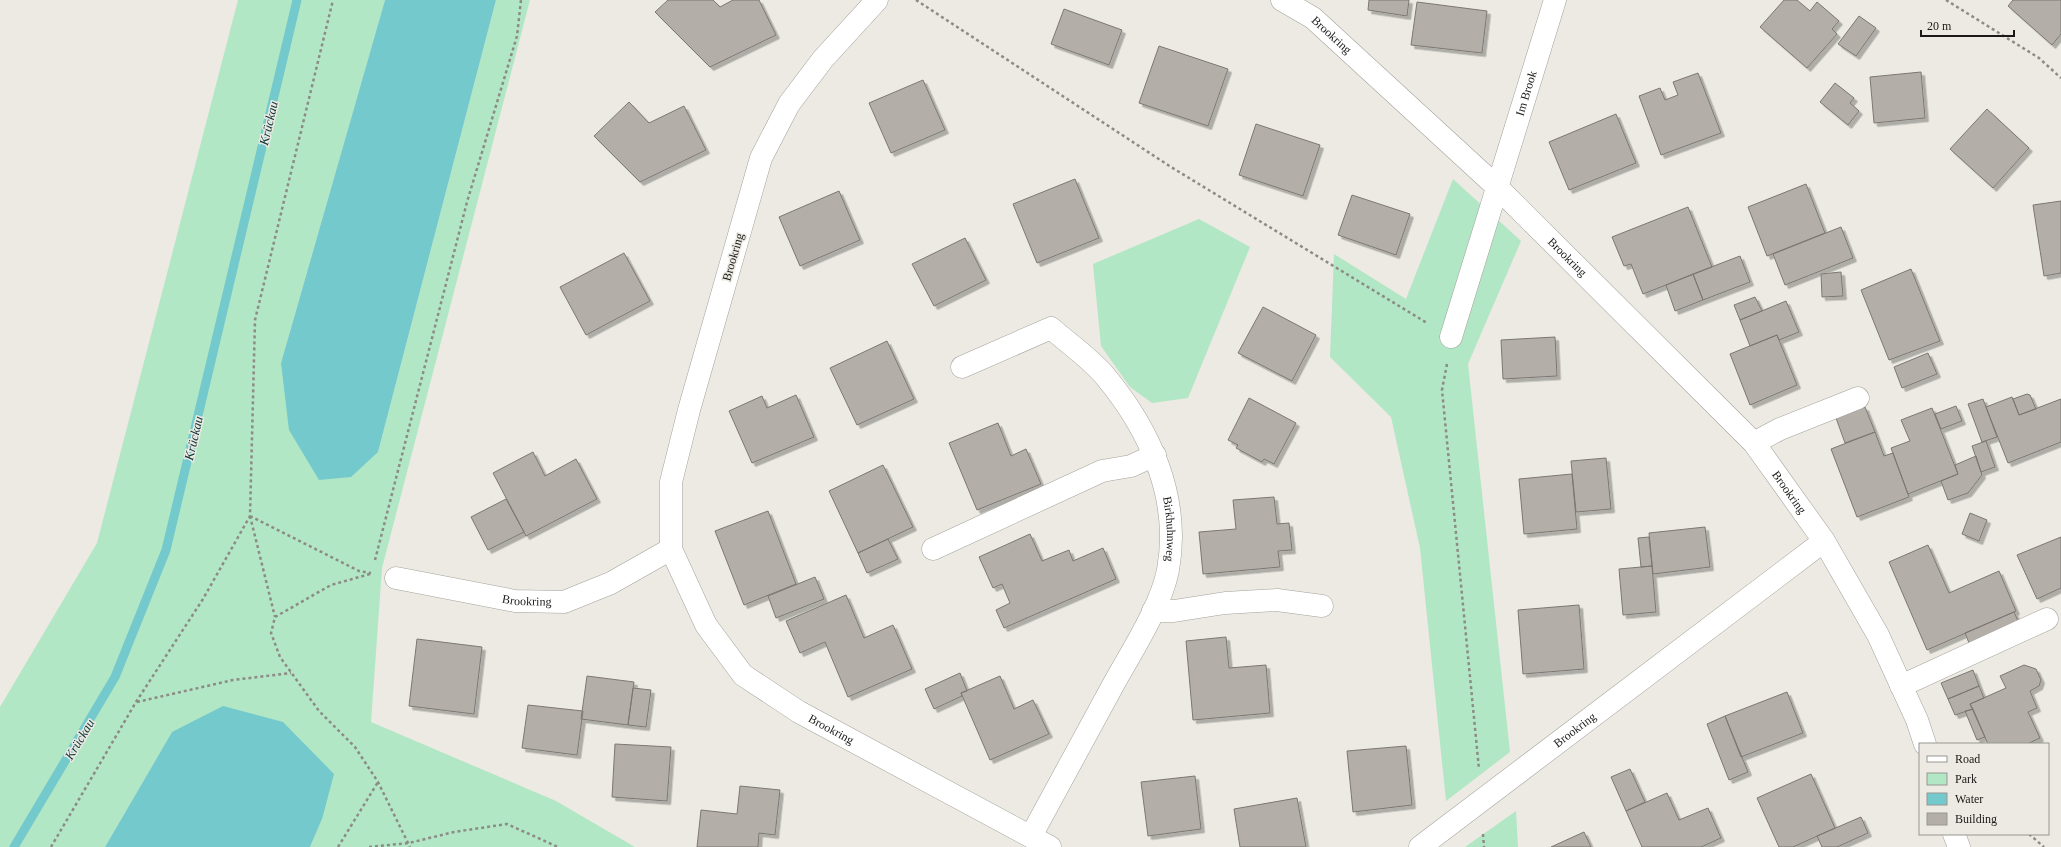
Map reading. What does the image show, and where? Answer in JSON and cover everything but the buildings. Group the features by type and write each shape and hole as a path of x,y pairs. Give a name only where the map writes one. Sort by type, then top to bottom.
{"street":[{"name":"Brookring","path":"877,0 823,59 788,104 761,158 671,482 670,549 706,625 743,675 798,712 1050,847"},
{"name":"Brookring","path":"1282,0 1313,18 1497,187 1754,443 1824,541 1878,635 1917,720 1925,743"},
{"name":"Im Brook","path":"1451,337 1555,0"},
{"name":"Birkhuhnweg","path":"962,367 1051,328 1104,374 1134,413 1155,455 1166,490 1172,520 1168,571 1153,611 1031,836"},
{"path":"1754,443 1780,429 1858,398"},
{"path":"933,549 1102,471 1132,466 1155,455"},
{"name":"Brookring","path":"1420,847 1824,541"},
{"name":"Brookring","path":"396,578 515,601 564,602 611,583 670,549"},
{"path":"1153,611 1174,611 1225,603 1277,600 1322,606"},
{"path":"1901,686 2047,619"},
{"path":"1954,835 1959,847"}],"path":[{"path":"333,0 255,320 250,516 275,617 271,633 280,657 319,711 354,747 378,782 410,847"},
{"path":"372,573 380,533 468,202 517,36 521,0"},
{"path":"916,0 1171,167 1451,337 1442,390 1481,802"},
{"path":"1946,0 2039,58 2061,78"},
{"path":"250,516 359,571 396,578"},
{"path":"51,847 136,702 203,599 250,516"},
{"path":"275,617 331,585 372,573"},
{"path":"136,702 233,680 291,673"},
{"path":"338,847 378,782"},
{"path":"369,847 409,843 454,832 508,824 558,847"},
{"path":"2029,835 2044,847"}],"green space":[{"path":"238,0 385,0 281,363 378,452 496,0 530,0 382,568 371,722 556,801 635,847 310,847 322,819 172,732 105,847 0,847 0,707 97,543"},
{"path":"1453,179 1521,241 1468,364 1510,752 1446,801 1420,548 1391,417 1330,357 1334,254 1406,299"},
{"path":"1199,219 1250,247 1188,398 1152,403 1130,387 1101,346 1093,264"},
{"path":"1516,811 1518,847 1465,847"}],"water":[{"path":"385,0 496,0 378,452 351,477 319,480 289,430 281,363"},
{"path":"223,706 283,722 334,774 322,819 310,847 105,847 172,732"}],"waterway":[{"name":"Krückau","path":"14,847 115,677 166,550 297,0"}]}
